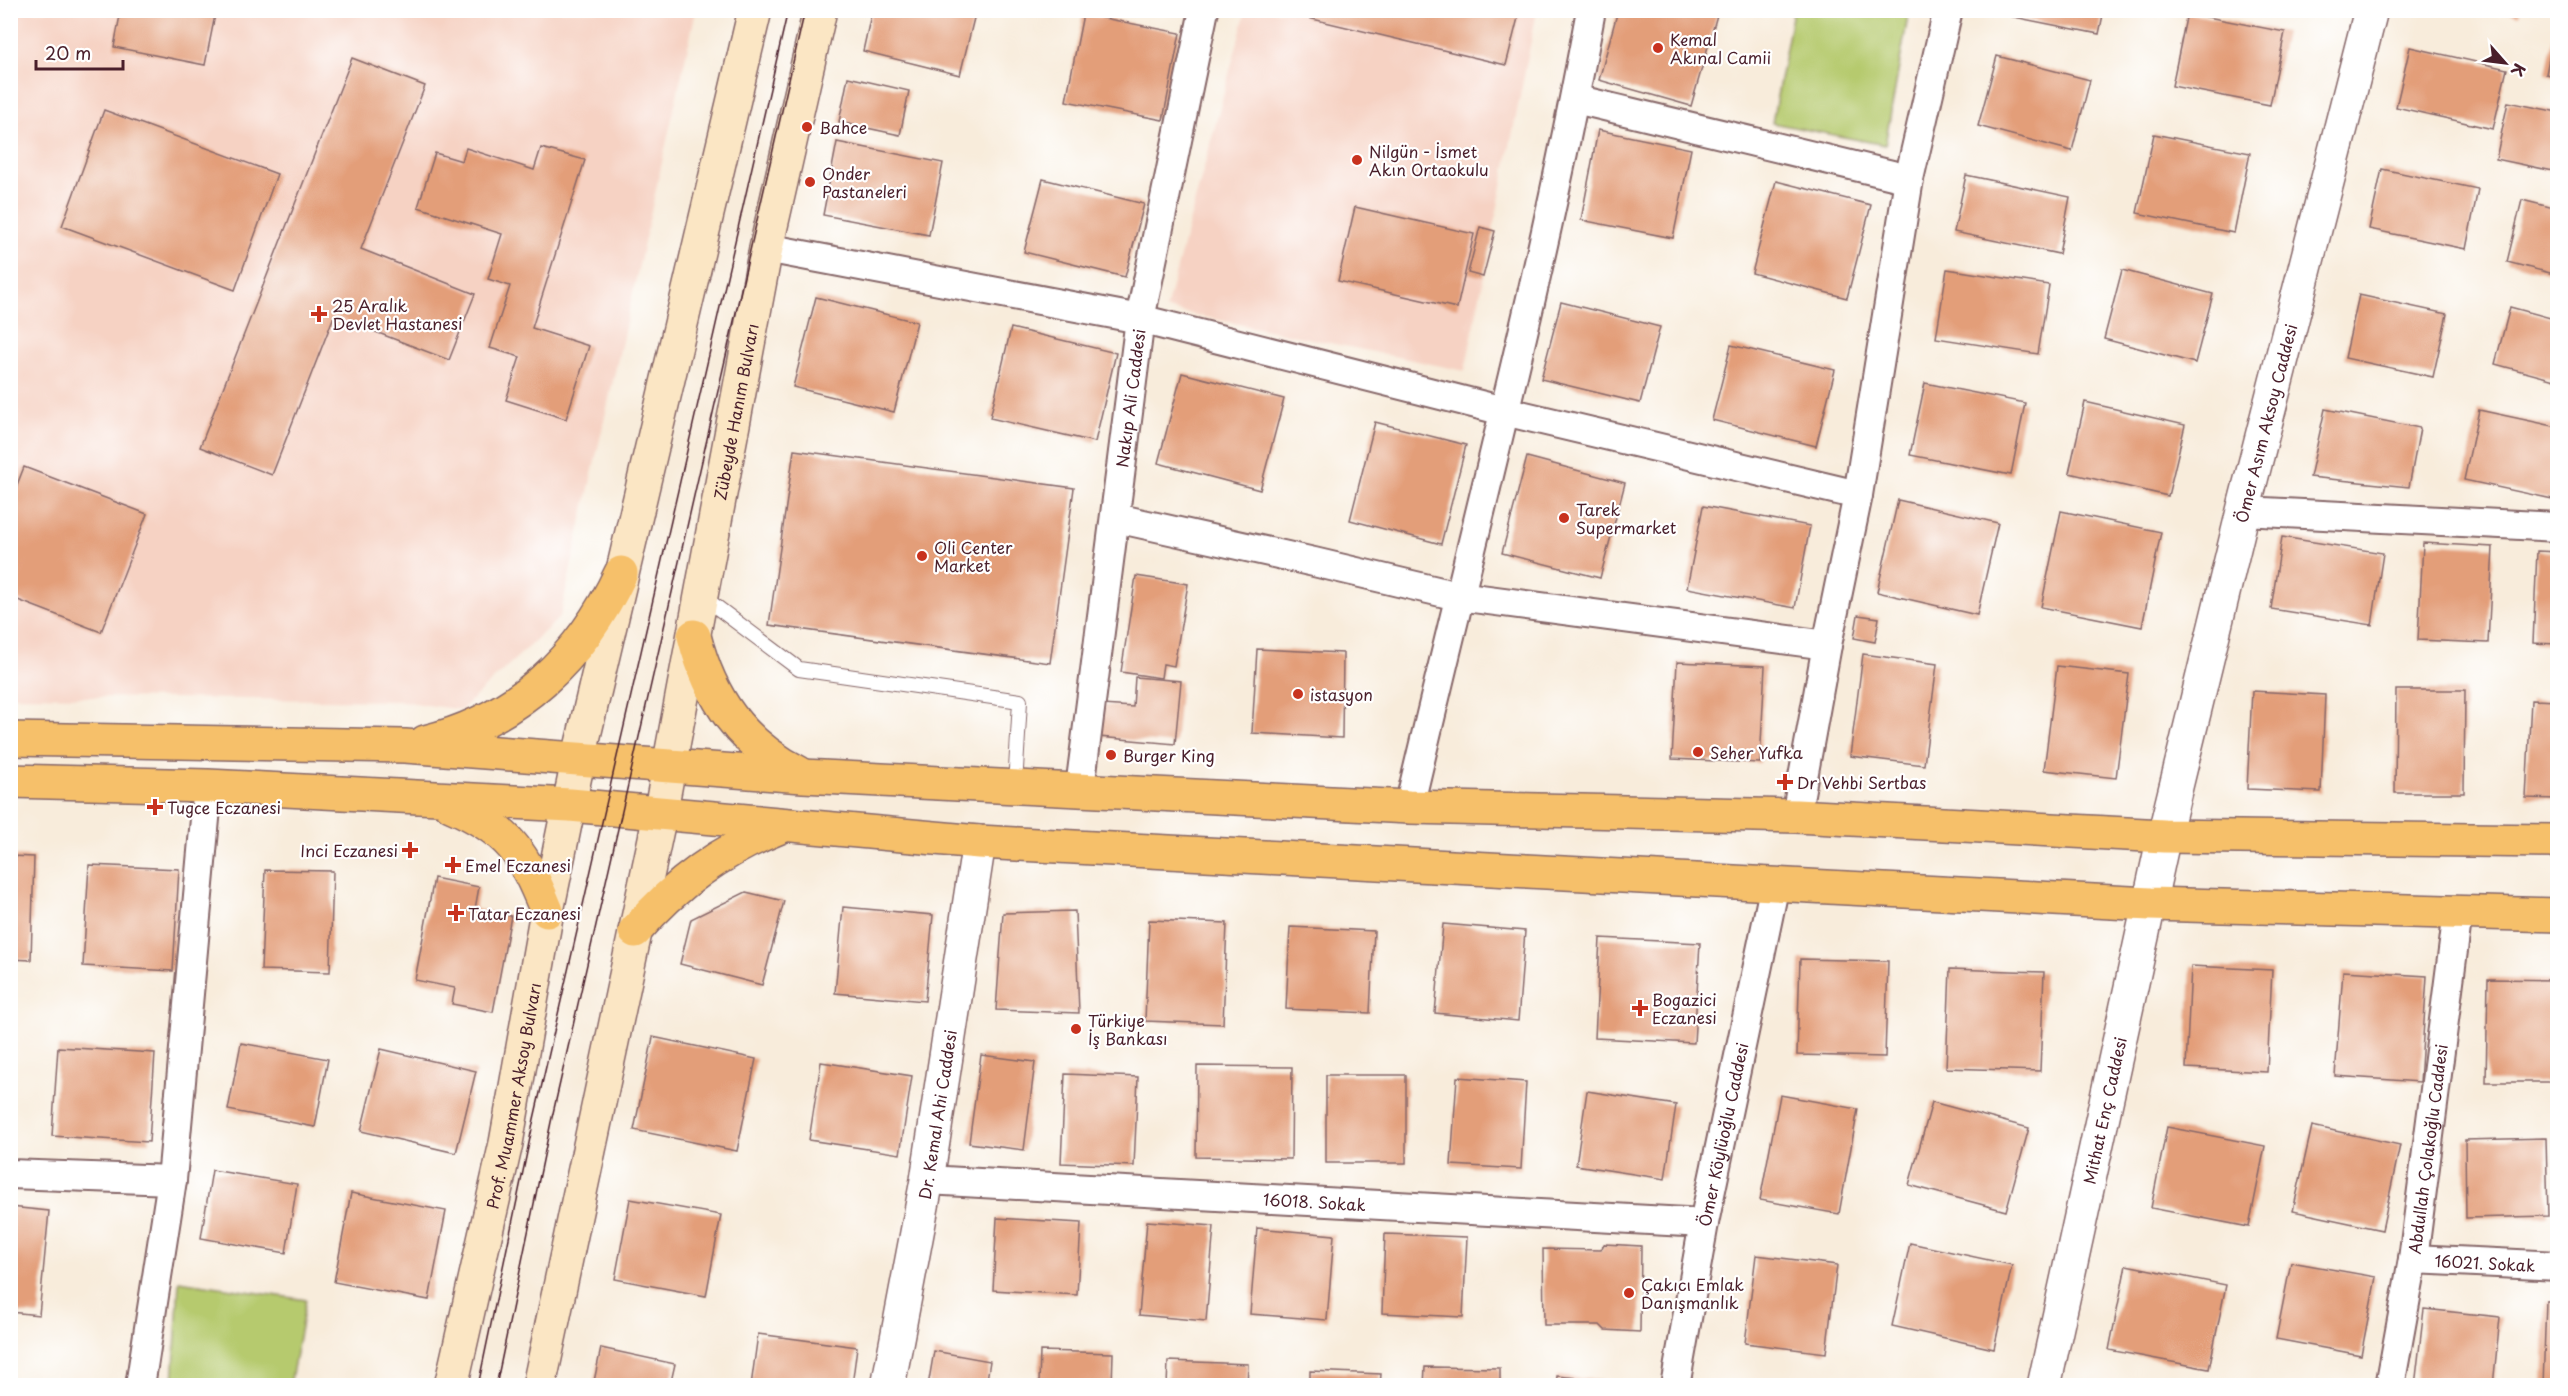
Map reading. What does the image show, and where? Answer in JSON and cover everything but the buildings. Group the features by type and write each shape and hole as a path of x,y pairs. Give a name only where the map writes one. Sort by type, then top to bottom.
{"main road":[{"path":"570,805 621,573 755,10"},
{"name":"Zübeyde Hanım Bulvarı","path":"660,815 766,248 820,10"},
{"path":"405,746 438,739 470,727 500,712 528,693 573,651 603,610 621,573"},
{"path":"694,636 706,677 729,715 762,750 803,776"},
{"path":"10,739 405,746 578,761 803,776 1409,807 1796,816 2164,836 2558,841"},
{"path":"10,781 208,786 438,800 570,805 660,815 979,842 2150,904 2558,915"},
{"path":"438,800 478,818 504,836 529,867 547,911"},
{"name":"Prof. Muammer Aksoy Bulvarı","path":"452,1386 506,1143 547,911 570,805"},
{"path":"539,1386 660,815"},
{"path":"636,931 663,900 703,866 756,836 784,825"}],"street":[{"name":"Nakıp Ali Caddesi","path":"1080,789 1140,319 1204,10"},
{"path":"1409,807 1504,411 1575,99 1591,10"},
{"path":"1796,816 1827,645 1858,495 1909,179 1948,10"},
{"name":"Ömer Asım Aksoy Caddesi","path":"2164,836 2242,511 2371,10"},
{"path":"1575,99 1909,179"},
{"path":"766,248 1140,319 1504,411 1858,495"},
{"path":"2242,511 2558,527"},
{"path":"1116,518 1458,596 1827,645"},
{"path":"140,1386 172,1180 208,786"},
{"name":"Mithat Enç Caddesi","path":"2044,1386 2164,836"},
{"name":"Dr. Kemal Ahi Caddesi","path":"888,1386 927,1180 979,842"},
{"name":"Ömer Köylüoğlu Caddesi","path":"1675,1386 1704,1223 1775,884"},
{"name":"Abdullah Çolakoğlu Caddesi","path":"2390,1386 2412,1259 2458,912"},
{"path":"10,1174 172,1180"},
{"name":"16018. Sokak","path":"927,1180 1704,1223"},
{"name":"16021. Sokak","path":"2412,1259 2558,1266"}],"lane":[{"path":"702,596 799,669 1020,701 1015,786"}],"shaded area":[{"name":"25 Aralık Devlet Hastanesi","path":"11,11 696,11 560,617 461,710 402,701 11,696"},
{"name":"Nilgün - İsmet Akın Ortaokulu","path":"1246,11 1537,11 1465,371 1166,309"}],"green space":[{"path":"1793,11 1909,11 1885,145 1772,123"},
{"path":"179,1281 306,1300 290,1385 173,1385"}],"tram line":[{"path":"478,1386 534,1119 788,10"},
{"path":"496,1386 551,1122 805,10"}],"place":[{"name":"Kemal Akınal Camii","path":"1658,48"},
{"name":"Bahce","path":"807,127"},
{"name":"Nilgün - İsmet Akın Ortaokulu","path":"1357,160"},
{"name":"Onder Pastaneleri","path":"810,182"},
{"name":"25 Aralık Devlet Hastanesi","path":"319,314"},
{"name":"Tarek Supermarket","path":"1564,518"},
{"name":"Oli Center Market","path":"922,556"},
{"name":"istasyon","path":"1298,694"},
{"name":"Seher Yufka","path":"1698,752"},
{"name":"Burger King","path":"1111,755"},
{"name":"Dr Vehbi Sertbas","path":"1785,782"},
{"name":"Tugce Eczanesi","path":"155,807"},
{"name":"Inci Eczanesi","path":"410,850"},
{"name":"Emel Eczanesi","path":"453,865"},
{"name":"Tatar Eczanesi","path":"456,913"},
{"name":"Bogazici Eczanesi","path":"1640,1008"},
{"name":"Türkiye İş Bankası","path":"1076,1029"},
{"name":"Çakıcı Emlak Danışmanlık","path":"1629,1293"}]}
